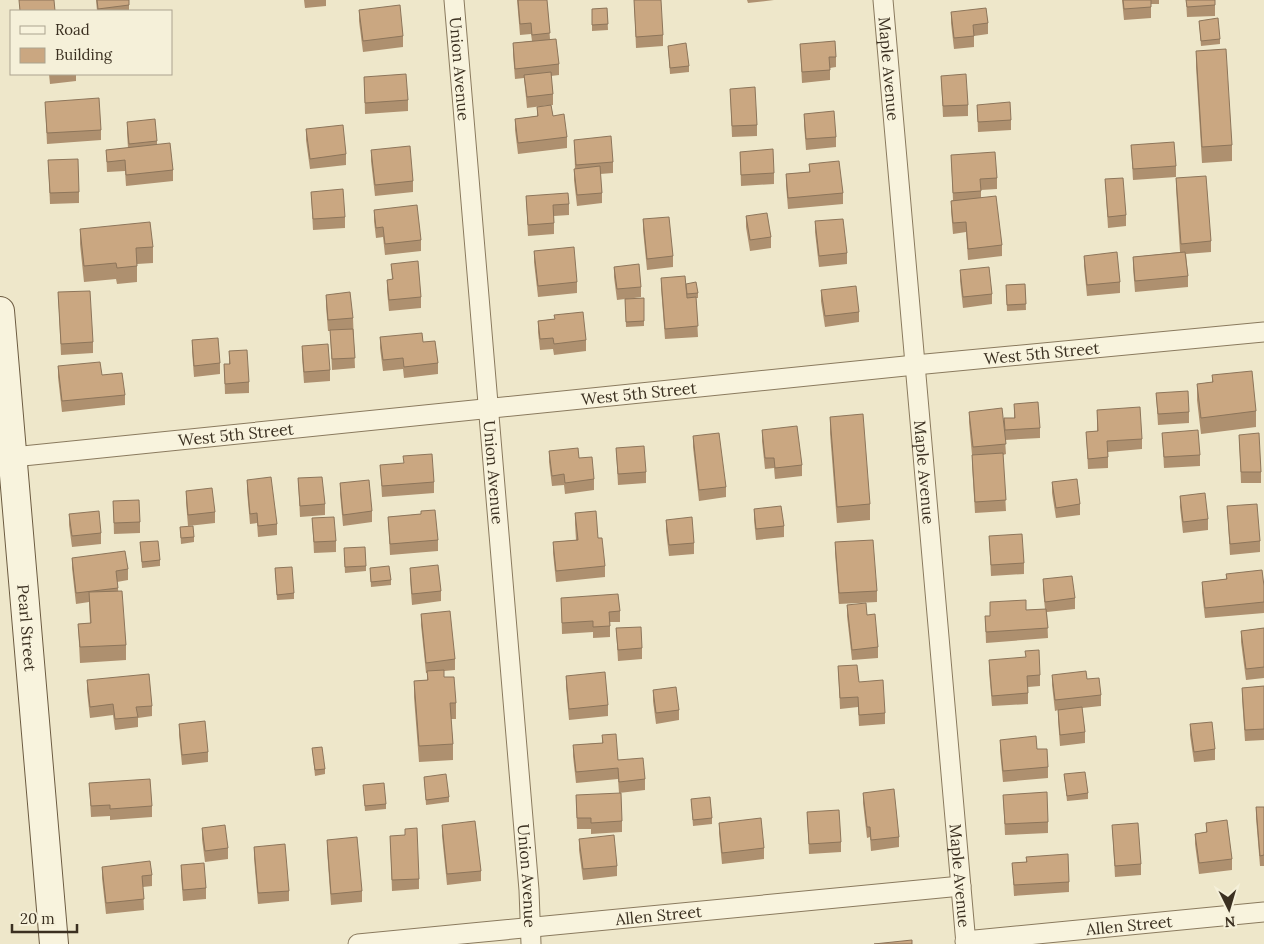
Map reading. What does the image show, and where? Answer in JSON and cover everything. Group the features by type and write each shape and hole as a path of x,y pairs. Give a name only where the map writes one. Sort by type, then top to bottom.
{"street":[{"name":"Union Avenue","path":"454,0 490,409 529,890 530,936"},
{"name":"Maple Avenue","path":"883,0 966,942"},
{"name":"Pearl Street","path":"0,311 5,430 12,457 54,944"},
{"name":"West 5th Street","path":"12,457 915,365 1264,332"},
{"name":"Allen Street","path":"358,944 530,936 961,886"},
{"name":"Allen Street","path":"966,942 1264,912"}],"building":[{"path":"19,0 54,0 55,10 20,10"},
{"path":"97,0 129,0 129,5 98,9"},
{"path":"518,0 547,0 550,33 532,35 531,23 520,24"},
{"path":"634,0 661,0 663,35 636,37"},
{"path":"1123,0 1151,0 1151,7 1124,9"},
{"path":"1186,0 1215,0 1215,5 1187,7"},
{"path":"400,5 403,36 363,41 359,10"},
{"path":"607,8 608,24 592,25 592,9"},
{"path":"986,8 988,23 973,25 974,36 954,38 951,12"},
{"path":"1218,18 1220,39 1201,41 1199,21"},
{"path":"556,39 559,64 515,69 513,43"},
{"path":"835,41 836,57 829,57 830,70 802,72 800,44"},
{"path":"686,43 689,66 670,68 668,46"},
{"path":"1226,49 1232,145 1202,147 1196,51"},
{"path":"551,72 553,94 527,97 524,75"},
{"path":"406,74 408,100 365,103 364,77"},
{"path":"966,74 968,105 943,106 941,76"},
{"path":"755,87 757,125 732,126 730,89"},
{"path":"99,98 101,130 47,133 45,102"},
{"path":"1010,102 1011,120 978,122 977,105"},
{"path":"551,105 553,116 564,114 567,137 518,143 515,119 538,116 537,107"},
{"path":"834,111 836,137 806,139 804,114"},
{"path":"155,119 157,141 129,144 127,122"},
{"path":"343,125 346,154 310,159 306,129"},
{"path":"611,136 613,162 576,165 574,140"},
{"path":"1174,142 1176,166 1133,169 1131,145"},
{"path":"170,143 173,170 126,175 125,160 107,162 106,150"},
{"path":"410,146 413,181 375,185 371,150"},
{"path":"773,149 774,173 741,175 740,152"},
{"path":"995,152 997,178 980,179 981,191 953,193 951,155"},
{"path":"78,159 79,192 50,193 48,160"},
{"path":"839,161 843,193 788,198 786,174 810,172 809,164"},
{"path":"600,166 602,193 577,195 574,169"},
{"path":"1206,176 1211,241 1181,244 1176,178"},
{"path":"1123,178 1126,215 1108,217 1105,179"},
{"path":"343,189 345,217 313,219 311,192"},
{"path":"568,193 569,204 553,205 554,223 528,225 526,196"},
{"path":"996,196 1002,245 968,249 966,222 953,223 951,201"},
{"path":"417,205 421,240 385,244 383,227 376,228 374,210"},
{"path":"767,213 771,237 750,240 746,216"},
{"path":"669,217 673,256 647,259 643,219"},
{"path":"843,219 847,253 819,256 815,221"},
{"path":"150,222 153,247 136,248 137,266 117,268 116,263 84,266 80,229"},
{"path":"574,247 577,282 538,286 534,251"},
{"path":"1117,252 1120,282 1087,285 1084,256"},
{"path":"1185,252 1188,276 1135,281 1133,257"},
{"path":"418,261 421,297 389,300 387,280 393,279 391,264"},
{"path":"639,264 641,287 617,289 614,267"},
{"path":"989,267 992,294 963,297 960,270"},
{"path":"685,276 687,298 696,297 698,326 665,329 661,278"},
{"path":"696,282 698,293 687,294 686,284"},
{"path":"1025,284 1026,304 1007,305 1006,285"},
{"path":"856,286 859,312 825,316 821,290"},
{"path":"90,291 93,342 61,344 58,292"},
{"path":"350,292 353,318 328,320 326,295"},
{"path":"644,298 644,321 626,322 625,299"},
{"path":"583,312 586,340 554,344 553,338 540,339 538,321 555,319 554,315"},
{"path":"353,329 355,358 332,359 330,330"},
{"path":"422,333 423,342 435,341 438,363 404,367 403,358 383,360 380,337"},
{"path":"218,338 220,363 194,366 192,340"},
{"path":"328,344 330,370 304,372 302,346"},
{"path":"247,350 249,382 225,384 224,364 230,364 229,351"},
{"path":"100,362 102,375 122,373 125,395 62,401 58,366"},
{"path":"1252,371 1256,411 1201,418 1197,384 1213,382 1212,375"},
{"path":"1188,391 1189,412 1158,414 1156,393"},
{"path":"1038,402 1040,428 1005,430 1004,418 1015,418 1014,404"},
{"path":"1140,407 1142,439 1107,441 1108,457 1088,459 1086,432 1098,431 1097,410"},
{"path":"1002,408 1006,444 973,447 969,412"},
{"path":"863,414 870,504 837,507 830,417"},
{"path":"797,426 802,465 775,468 774,458 765,458 762,430"},
{"path":"1198,430 1200,455 1164,457 1162,433"},
{"path":"719,433 726,487 699,490 693,436"},
{"path":"1259,433 1261,472 1241,472 1239,435"},
{"path":"644,446 646,472 618,474 616,448"},
{"path":"578,448 579,458 592,457 594,479 565,483 564,474 552,476 549,451"},
{"path":"1003,453 1006,500 975,502 972,455"},
{"path":"432,454 434,482 382,486 380,465 404,463 403,456"},
{"path":"271,477 277,524 258,526 257,513 250,514 247,480"},
{"path":"322,477 325,504 300,506 298,478"},
{"path":"1077,479 1080,504 1056,508 1052,482"},
{"path":"369,480 372,511 343,515 340,483"},
{"path":"212,488 215,512 188,515 186,491"},
{"path":"1205,493 1208,519 1183,522 1180,496"},
{"path":"139,500 140,522 114,523 113,501"},
{"path":"1257,504 1260,541 1230,544 1227,506"},
{"path":"781,506 784,526 756,529 754,509"},
{"path":"435,510 438,540 390,544 388,517 421,514 421,511"},
{"path":"99,511 101,533 72,536 69,514"},
{"path":"596,511 598,538 602,538 605,566 556,571 553,542 578,540 575,513"},
{"path":"334,517 336,541 314,542 312,518"},
{"path":"692,517 694,543 669,545 666,520"},
{"path":"193,526 194,537 181,538 180,527"},
{"path":"1022,534 1024,563 991,565 989,536"},
{"path":"873,540 877,591 839,593 835,542"},
{"path":"158,541 160,560 142,562 140,542"},
{"path":"365,547 366,566 345,567 344,548"},
{"path":"125,551 128,569 116,571 118,588 76,593 72,558"},
{"path":"438,565 441,591 412,594 410,568"},
{"path":"389,566 391,580 371,582 370,568"},
{"path":"292,567 294,593 277,595 275,568"},
{"path":"1262,570 1264,602 1205,608 1202,582 1227,579 1226,574"},
{"path":"1072,576 1075,598 1045,602 1043,579"},
{"path":"122,591 126,645 80,647 78,624 91,623 89,592"},
{"path":"618,594 620,611 609,612 610,626 593,627 593,621 562,623 561,598"},
{"path":"1026,600 1026,610 1046,609 1048,628 986,632 985,616 990,616 990,602"},
{"path":"866,603 867,615 875,614 878,647 852,650 847,605"},
{"path":"450,611 455,659 426,663 421,614"},
{"path":"641,627 642,648 618,650 616,628"},
{"path":"1264,628 1264,667 1246,669 1241,631"},
{"path":"1039,650 1040,675 1027,676 1028,693 992,696 989,660 1026,657 1025,651"},
{"path":"857,665 859,682 883,680 885,713 859,715 858,697 840,698 838,666"},
{"path":"444,670 444,677 454,677 456,703 450,703 453,744 419,746 414,681 428,680 427,671"},
{"path":"1086,671 1087,679 1099,678 1101,695 1055,700 1052,675"},
{"path":"605,672 608,705 569,709 566,676"},
{"path":"149,674 152,706 136,707 138,717 115,719 113,704 90,707 87,680"},
{"path":"1264,686 1264,729 1245,730 1242,688"},
{"path":"676,687 679,710 656,713 653,690"},
{"path":"1082,707 1085,732 1060,735 1058,710"},
{"path":"205,721 208,752 182,755 179,724"},
{"path":"1212,722 1215,749 1194,752 1190,724"},
{"path":"616,734 618,760 643,758 645,779 619,782 618,768 576,772 573,745 603,743 602,735"},
{"path":"1036,736 1037,749 1047,749 1048,767 1003,771 1000,740"},
{"path":"322,747 325,769 315,770 312,748"},
{"path":"1085,772 1088,793 1067,796 1064,774"},
{"path":"446,774 449,797 426,800 424,777"},
{"path":"150,779 152,806 110,809 110,805 91,806 89,783"},
{"path":"384,783 386,804 365,806 363,785"},
{"path":"894,789 899,837 871,840 870,827 867,827 863,793"},
{"path":"1047,792 1048,822 1005,824 1003,795"},
{"path":"621,793 622,821 591,823 591,818 577,818 576,795"},
{"path":"710,797 712,818 693,820 691,799"},
{"path":"1256,807 1264,807 1264,855 1260,856"},
{"path":"839,810 841,842 809,844 807,812"},
{"path":"761,818 764,848 722,853 719,823"},
{"path":"1227,820 1232,859 1199,863 1195,834 1207,832 1206,823"},
{"path":"475,821 481,871 447,874 442,825"},
{"path":"1138,823 1141,864 1115,866 1112,825"},
{"path":"225,825 228,848 205,851 202,828"},
{"path":"417,828 419,879 392,880 390,836 405,835 405,829"},
{"path":"614,835 617,866 583,869 579,839"},
{"path":"357,837 362,891 331,894 327,840"},
{"path":"285,844 289,891 258,893 254,847"},
{"path":"1068,854 1069,882 1014,885 1012,863 1027,862 1026,857"},
{"path":"150,861 152,875 142,876 144,899 106,903 102,867"},
{"path":"204,863 206,888 183,890 181,865"},
{"path":"912,940 912,944 874,944"}]}
